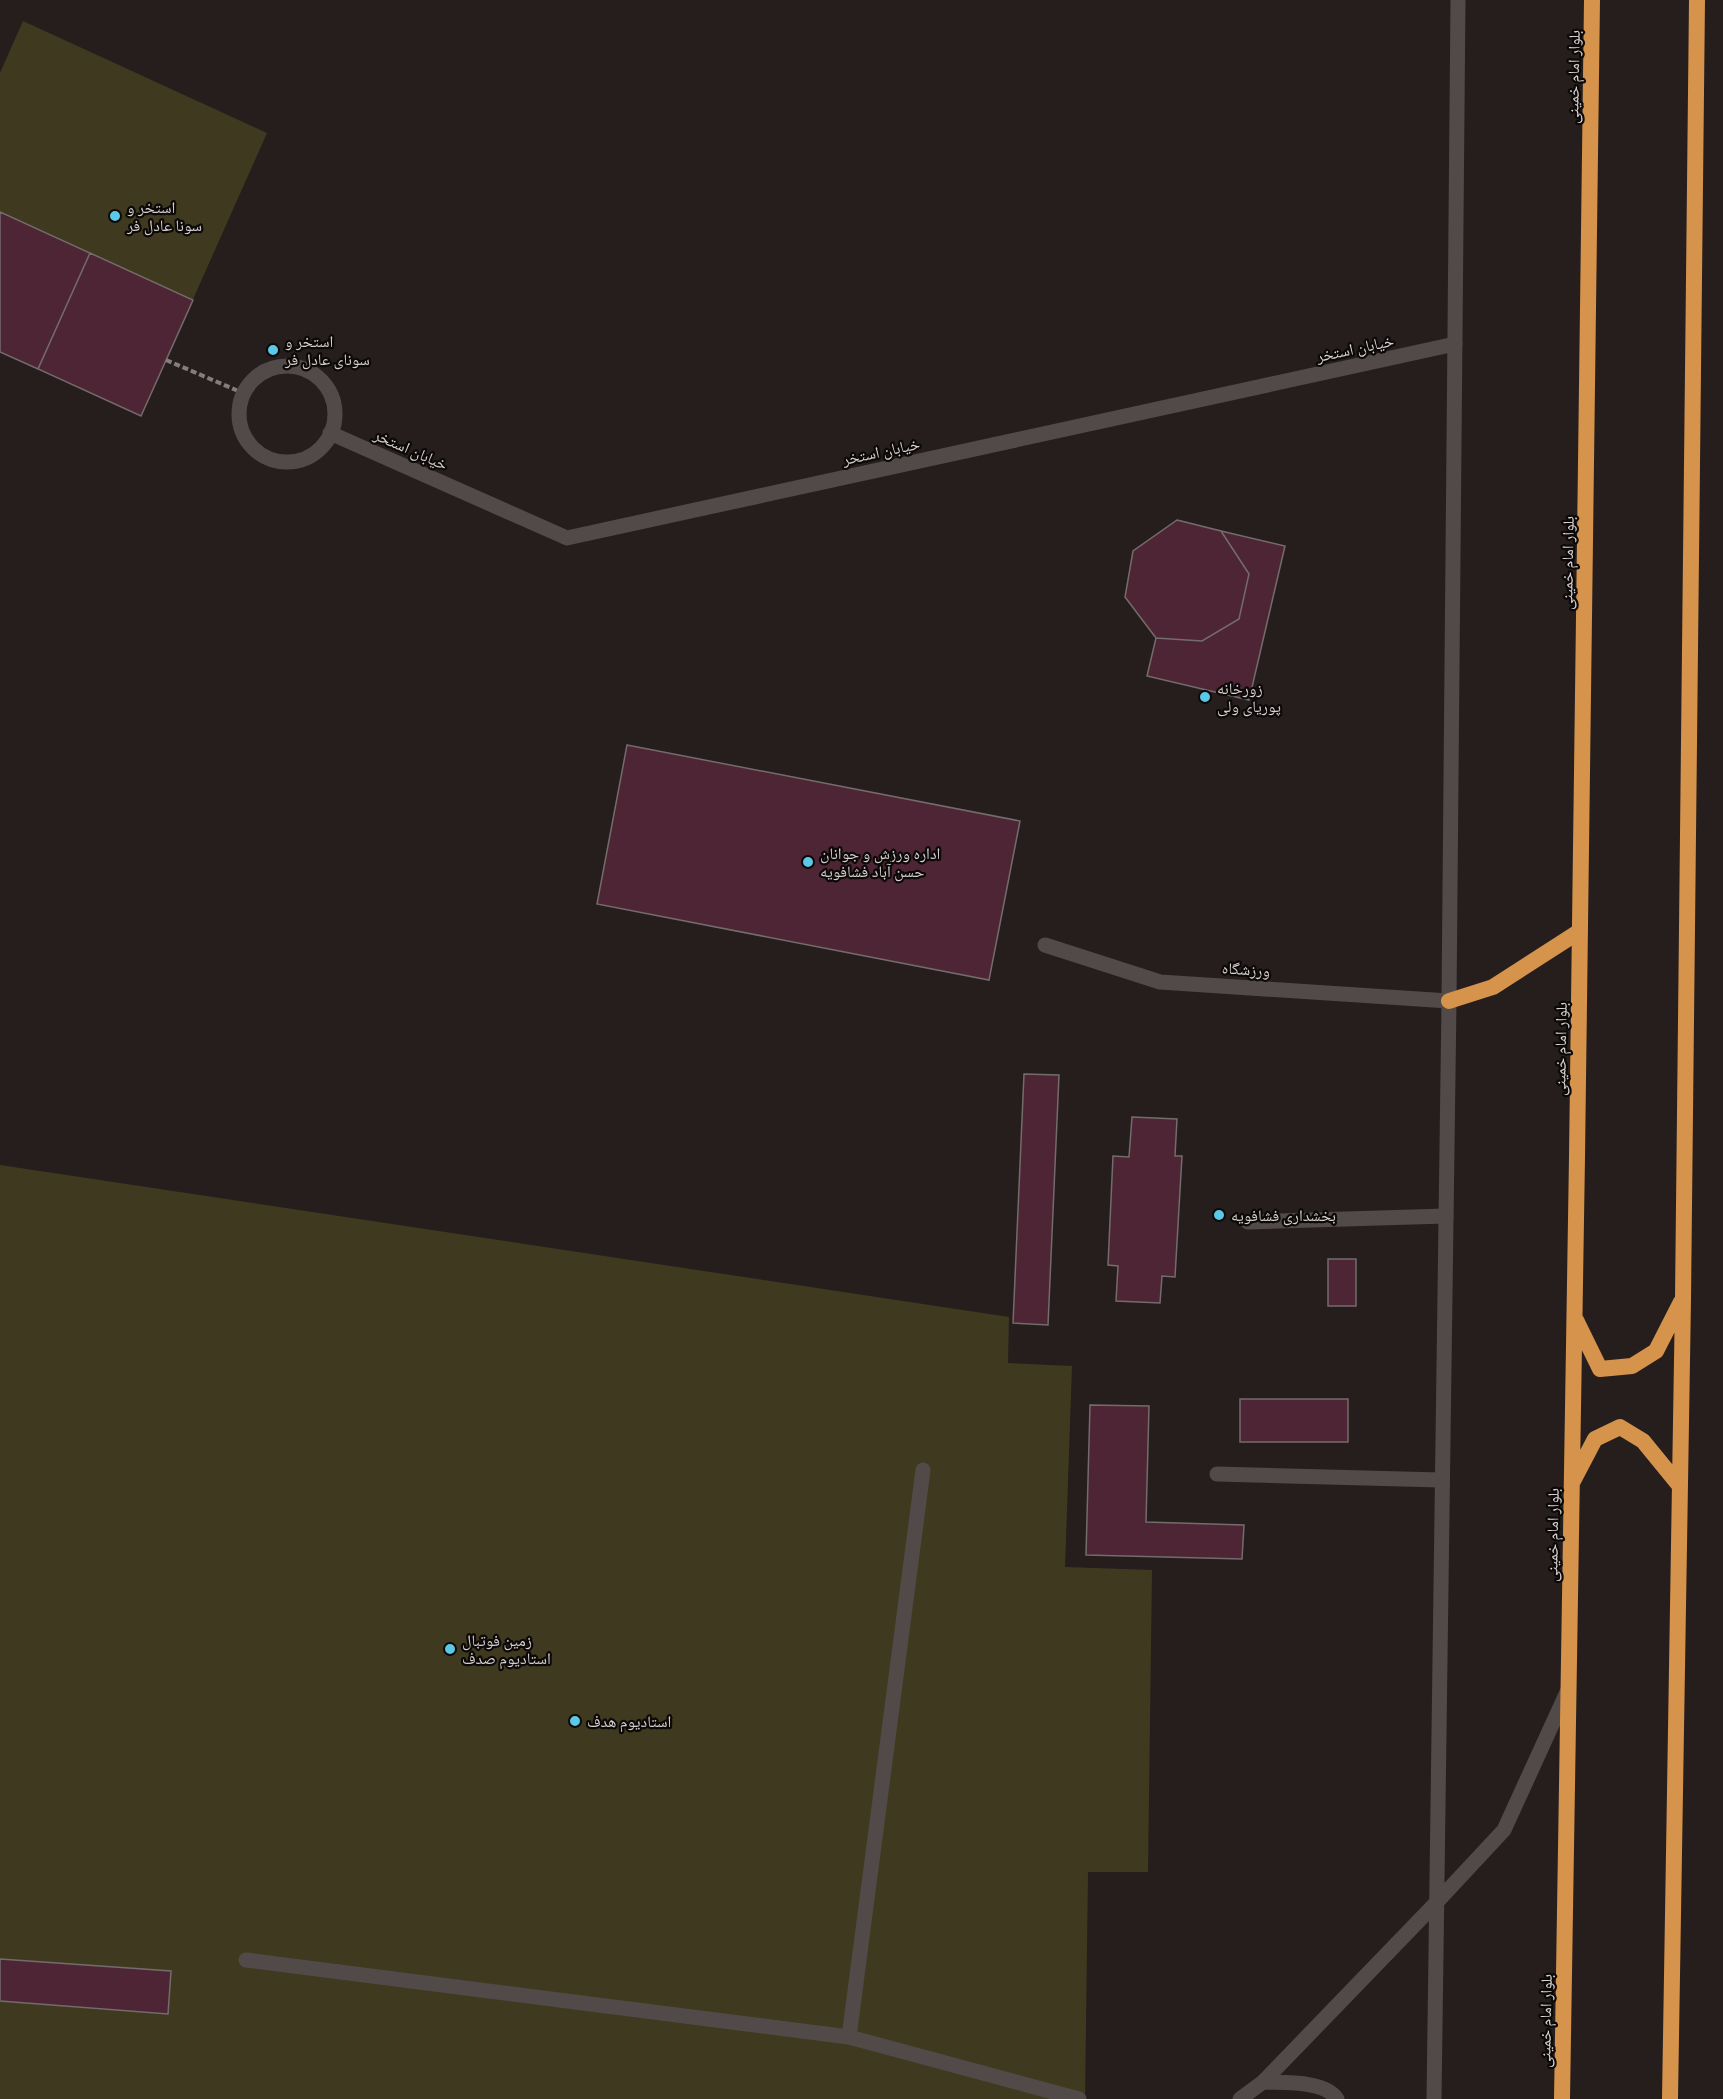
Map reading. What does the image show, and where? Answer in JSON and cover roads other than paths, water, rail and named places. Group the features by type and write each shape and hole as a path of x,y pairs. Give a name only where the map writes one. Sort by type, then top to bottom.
{"highway":[{"name":"بلوار امام خمینی","path":"1562,2099 1592,0"},
{"path":"1670,2099 1683,1299 1697,0"},
{"path":"1449,1001 1494,987 1580,931"},
{"path":"1574,1317 1600,1369 1632,1366 1656,1351 1683,1299"},
{"path":"1571,1485 1594,1439 1620,1427 1643,1441 1679,1485"}],"street":[{"path":"1434,2099 1449,1001 1458,0"},
{"name":"خیابان استخر","path":"330,433 567,538 1455,344"},
{"path":"295,366 311,372 329,391 334,417 330,433 315,452 306,458 280,462 267,458 249,444 242,430 239,415 243,393 259,375 274,367 295,366"},
{"name":"ورزشگاه","path":"1045,945 1160,982 1449,1001"},
{"path":"1248,1222 1446,1216"},
{"path":"849,2037 923,1470"},
{"path":"1217,1474 1441,1480"},
{"path":"1240,2099 1263,2082 1504,1830 1567,1692"},
{"path":"246,1960 849,2037 1079,2099"},
{"path":"1263,2082 1311,2084 1334,2093 1337,2099"}],"place":[{"name":"استخر و سونا عادل فر","path":"115,216"},
{"name":"استخر و سونای عادل فر","path":"273,350"},
{"name":"زورخانه پوریای ولی","path":"1205,697"},
{"name":"اداره ورزش و جوانان حسن آباد فشافویه","path":"808,862"},
{"name":"بخشداری فشافویه","path":"1219,1215"},
{"name":"زمین فوتبال استادیوم صدف","path":"450,1649"},
{"name":"استادیوم هدف","path":"575,1721"}]}
